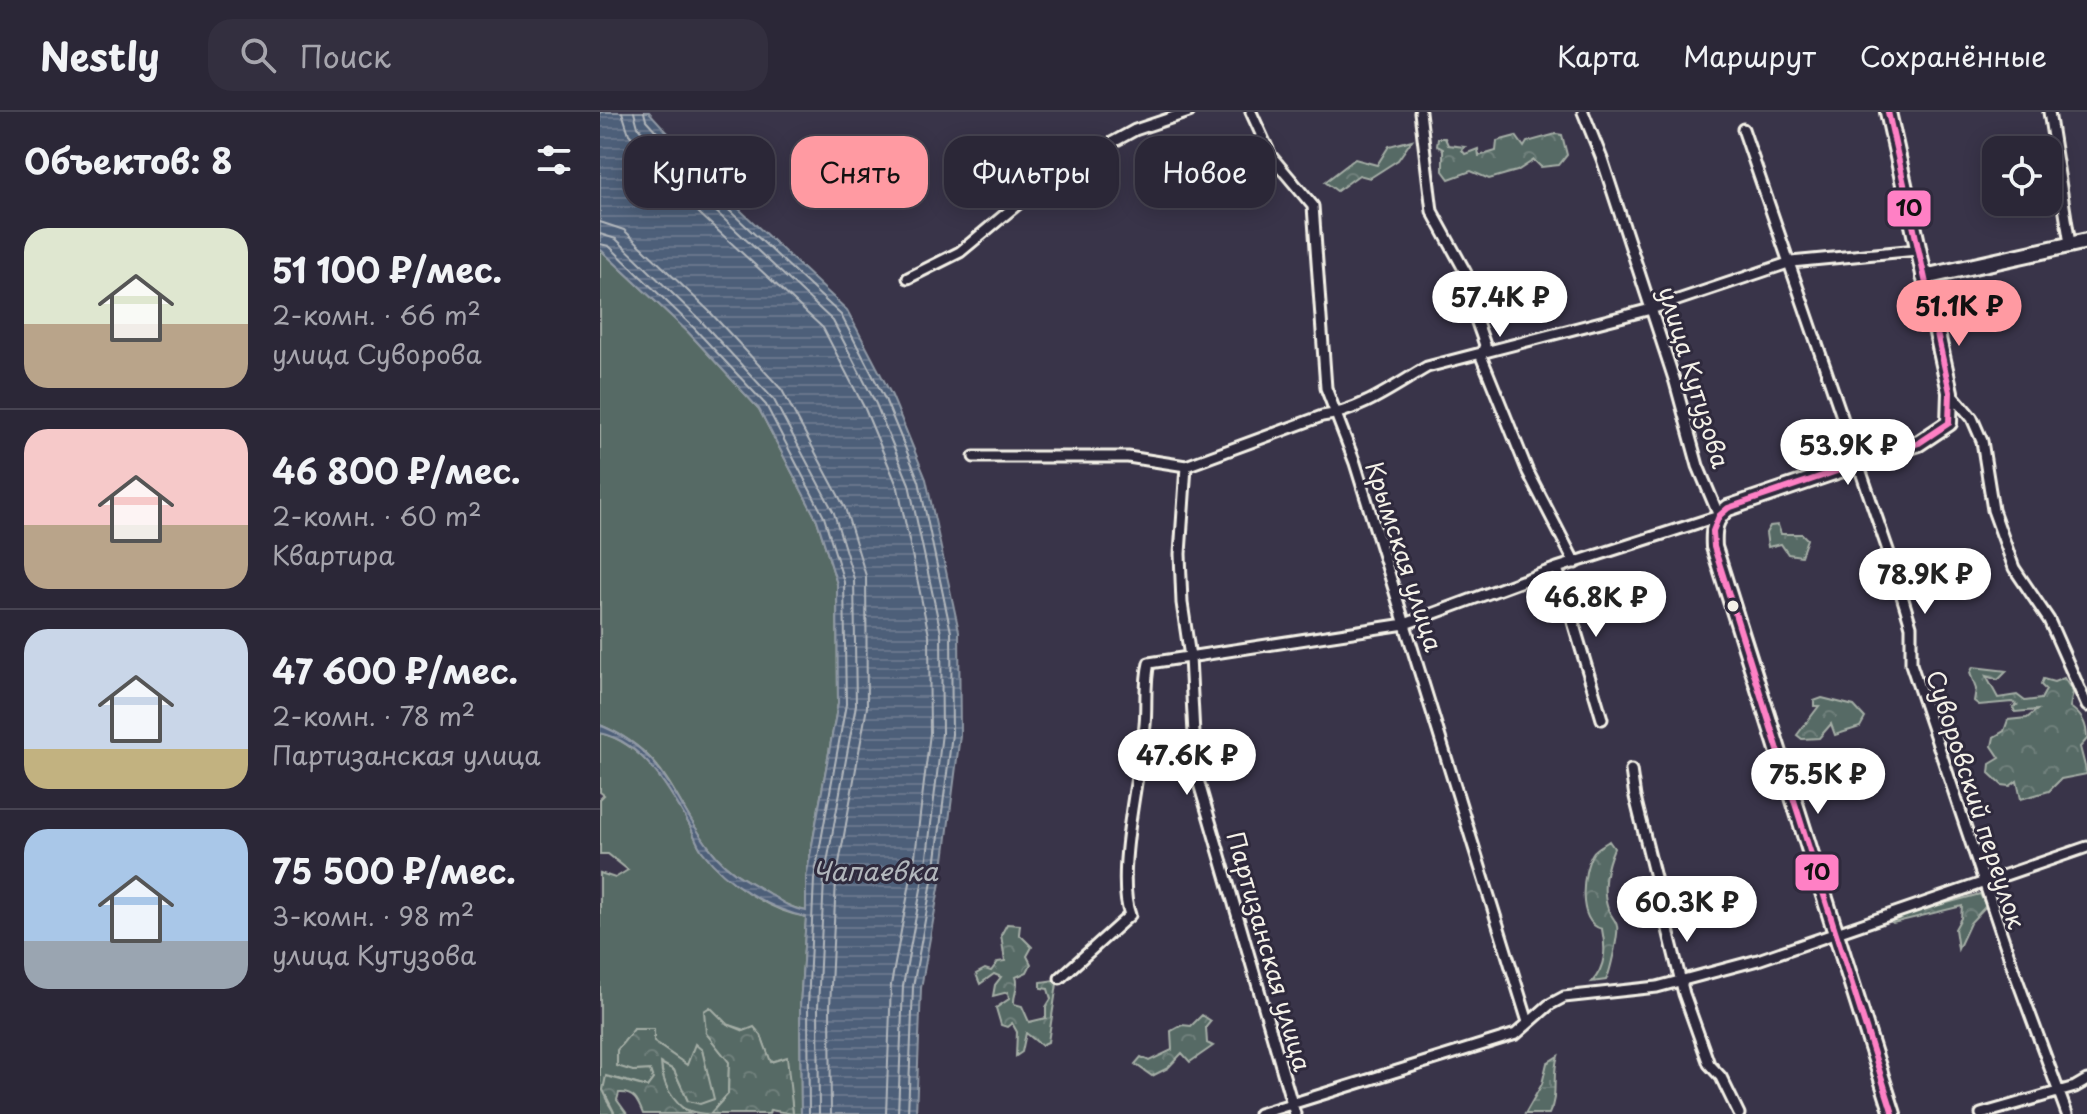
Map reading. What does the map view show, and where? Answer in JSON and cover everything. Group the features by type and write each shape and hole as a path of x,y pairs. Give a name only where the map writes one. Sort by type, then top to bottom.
{"street":[{"path":"908,278 960,252 1037,188 1082,159 1135,130 1189,112"},
{"name":"Крымская улица","path":"1251,112 1271,156 1313,206 1326,388 1405,624 1528,1022"},
{"path":"1420,112 1432,211 1466,273 1469,300 1485,345 1481,356 1528,472 1575,563"},
{"name":"улица Кутузова","path":"1583,112 1602,159 1651,309 1698,466 1719,516 1713,531 1714,547 1893,1114"},
{"path":"1060,978 1130,915 1125,894 1128,851 1145,729 1149,663 1405,624 1557,568 1719,516 1728,508 1919,443 1949,423 1950,392 1888,112"},
{"path":"2049,112 2070,244"},
{"name":"Суворовский переулок","path":"1743,129 1859,463 1911,626 1911,664 1984,884 2067,1114"},
{"path":"1924,277 2087,241"},
{"path":"974,457 1128,457 1186,466 1322,416 1336,414 1398,387 1427,367 1481,356 1651,309 1791,262 1917,250"},
{"path":"1950,392 1972,418 1982,441 1993,510 2014,568 2049,620 2087,706"},
{"name":"Партизанская улица","path":"1186,466 1180,554 1190,657 1196,773 1295,1114"},
{"path":"1557,568 1602,719"},
{"path":"1631,770 1681,982 1709,1064 1721,1077 1739,1114"},
{"path":"1259,1114 1465,1053 1516,1034 1564,997 1681,982 1835,935 1851,926 2087,847"},
{"path":"1981,1114 2087,1080"}],"green space":[{"path":"1562,135 1567,155 1559,165 1541,167 1534,160 1517,171 1489,179 1471,171 1449,179 1443,171 1443,149 1437,146 1438,138 1445,138 1448,145 1465,147 1462,150 1465,154 1478,149 1479,156 1496,151 1497,141 1516,136 1524,147 1527,142"},
{"path":"1412,140 1398,160 1370,178 1359,175 1337,191 1325,182 1355,159 1377,165 1389,146"},
{"path":"600,249 688,332 759,409 817,520 837,584 838,703 806,878 806,911 782,902 723,863 702,837 658,767 625,738 600,725"},
{"path":"1778,525 1781,534 1802,534 1807,539 1801,556 1788,554 1781,544 1768,547 1766,533 1770,526"},
{"path":"1973,667 2007,671 1998,680 1986,676 1998,698 2017,695 2025,701 2041,699 2046,690 2041,685 2043,679 2054,682 2064,678 2073,692 2070,707 2085,724 2087,739 2080,747 2087,774 2061,779 2049,791 2021,799 2017,781 2010,786 2002,785 1989,773 1990,764 2000,758 1992,746 1994,737 2004,731 2008,720 2027,718 2037,710 2015,712 2013,707 2017,705 2012,702 1979,705 1974,701 1976,689 1970,673"},
{"path":"1822,698 1854,706 1865,718 1860,727 1835,735 1831,724 1819,738 1802,739 1797,735 1819,706 1814,706 1814,701"},
{"path":"600,733 629,747 654,769 691,827 701,849 724,874 763,902 806,917 800,1006 801,1114 793,1114 786,1058 771,1063 761,1035 727,1024 706,1033 729,1062 728,1094 710,1114 688,1111 674,1100 665,1084 661,1063 674,1070 688,1101 709,1082 702,1050 688,1066 654,1042 653,1029 634,1029 633,1071 650,1070 653,1079 647,1087 619,1079 607,1101 615,1114 600,1114 600,873 615,878 628,870 608,854 600,854 600,799 604,795 600,792"},
{"path":"1609,841 1614,848 1607,870 1605,894 1617,936 1606,980 1592,982 1604,957 1604,943 1602,929 1588,917 1584,883 1593,853"},
{"path":"1980,894 1986,906 1970,923 1958,949 1955,929 1961,918 1962,906 1893,923 1888,919"},
{"path":"1007,924 1020,925 1019,934 1032,947 1027,956 1031,964 1027,972 1016,977 1014,1000 1014,1004 1022,1006 1029,1022 1046,1018 1046,1007 1051,999 1048,989 1041,988 1041,982 1054,980 1057,984 1048,1042 1041,1045 1026,1033 1022,1052 1016,1056 1017,1032 1012,1023 1007,1027 1001,1025 996,1008 1009,999 1008,992 993,996 995,985 1001,977 994,974 980,984 976,974 985,969 991,971 998,962 1005,961 1001,935"},
{"path":"710,1007 727,1024 744,1031 754,1027 761,1035 771,1062 787,1057 793,1114 770,1110 769,1114 710,1114 728,1094 729,1062 706,1033 704,1011"},
{"path":"1202,1015 1211,1021 1206,1027 1207,1043 1213,1046 1190,1062 1182,1053 1168,1068 1152,1076 1135,1064 1141,1057 1149,1061 1172,1050 1171,1031 1182,1025 1191,1026"},
{"path":"634,1029 654,1029 654,1042 687,1065 695,1044 702,1050 714,1099 700,1104 688,1101 674,1070 661,1063 669,1092 690,1114 643,1114 635,1098 619,1093 617,1100 627,1114 615,1114 603,1090 606,1076 647,1087 653,1079 650,1070 633,1071 617,1066 617,1050"},
{"path":"1558,1056 1554,1100 1549,1114 1525,1114 1542,1084 1547,1063"}],"water":[{"name":"Чапаевка","path":"600,112 649,112 671,136 624,136 624,208 738,208 847,310 892,396 926,479 959,631 960,735 944,860 921,988 916,1114 801,1114 800,1006 806,917 763,901 724,874 701,849 664,782 642,756 615,738 600,733 600,725 624,737 657,766 702,838 729,868 786,904 806,911 806,878 838,703 837,584 817,520 759,409 688,332 600,249"}],"transit line":[{"name":"10","path":"1888,112 1950,392 1949,423"},
{"name":"10","path":"1719,516 1728,508 1919,443 1949,423"},
{"name":"10","path":"1719,516 1713,531 1714,547 1893,1114"}]}
